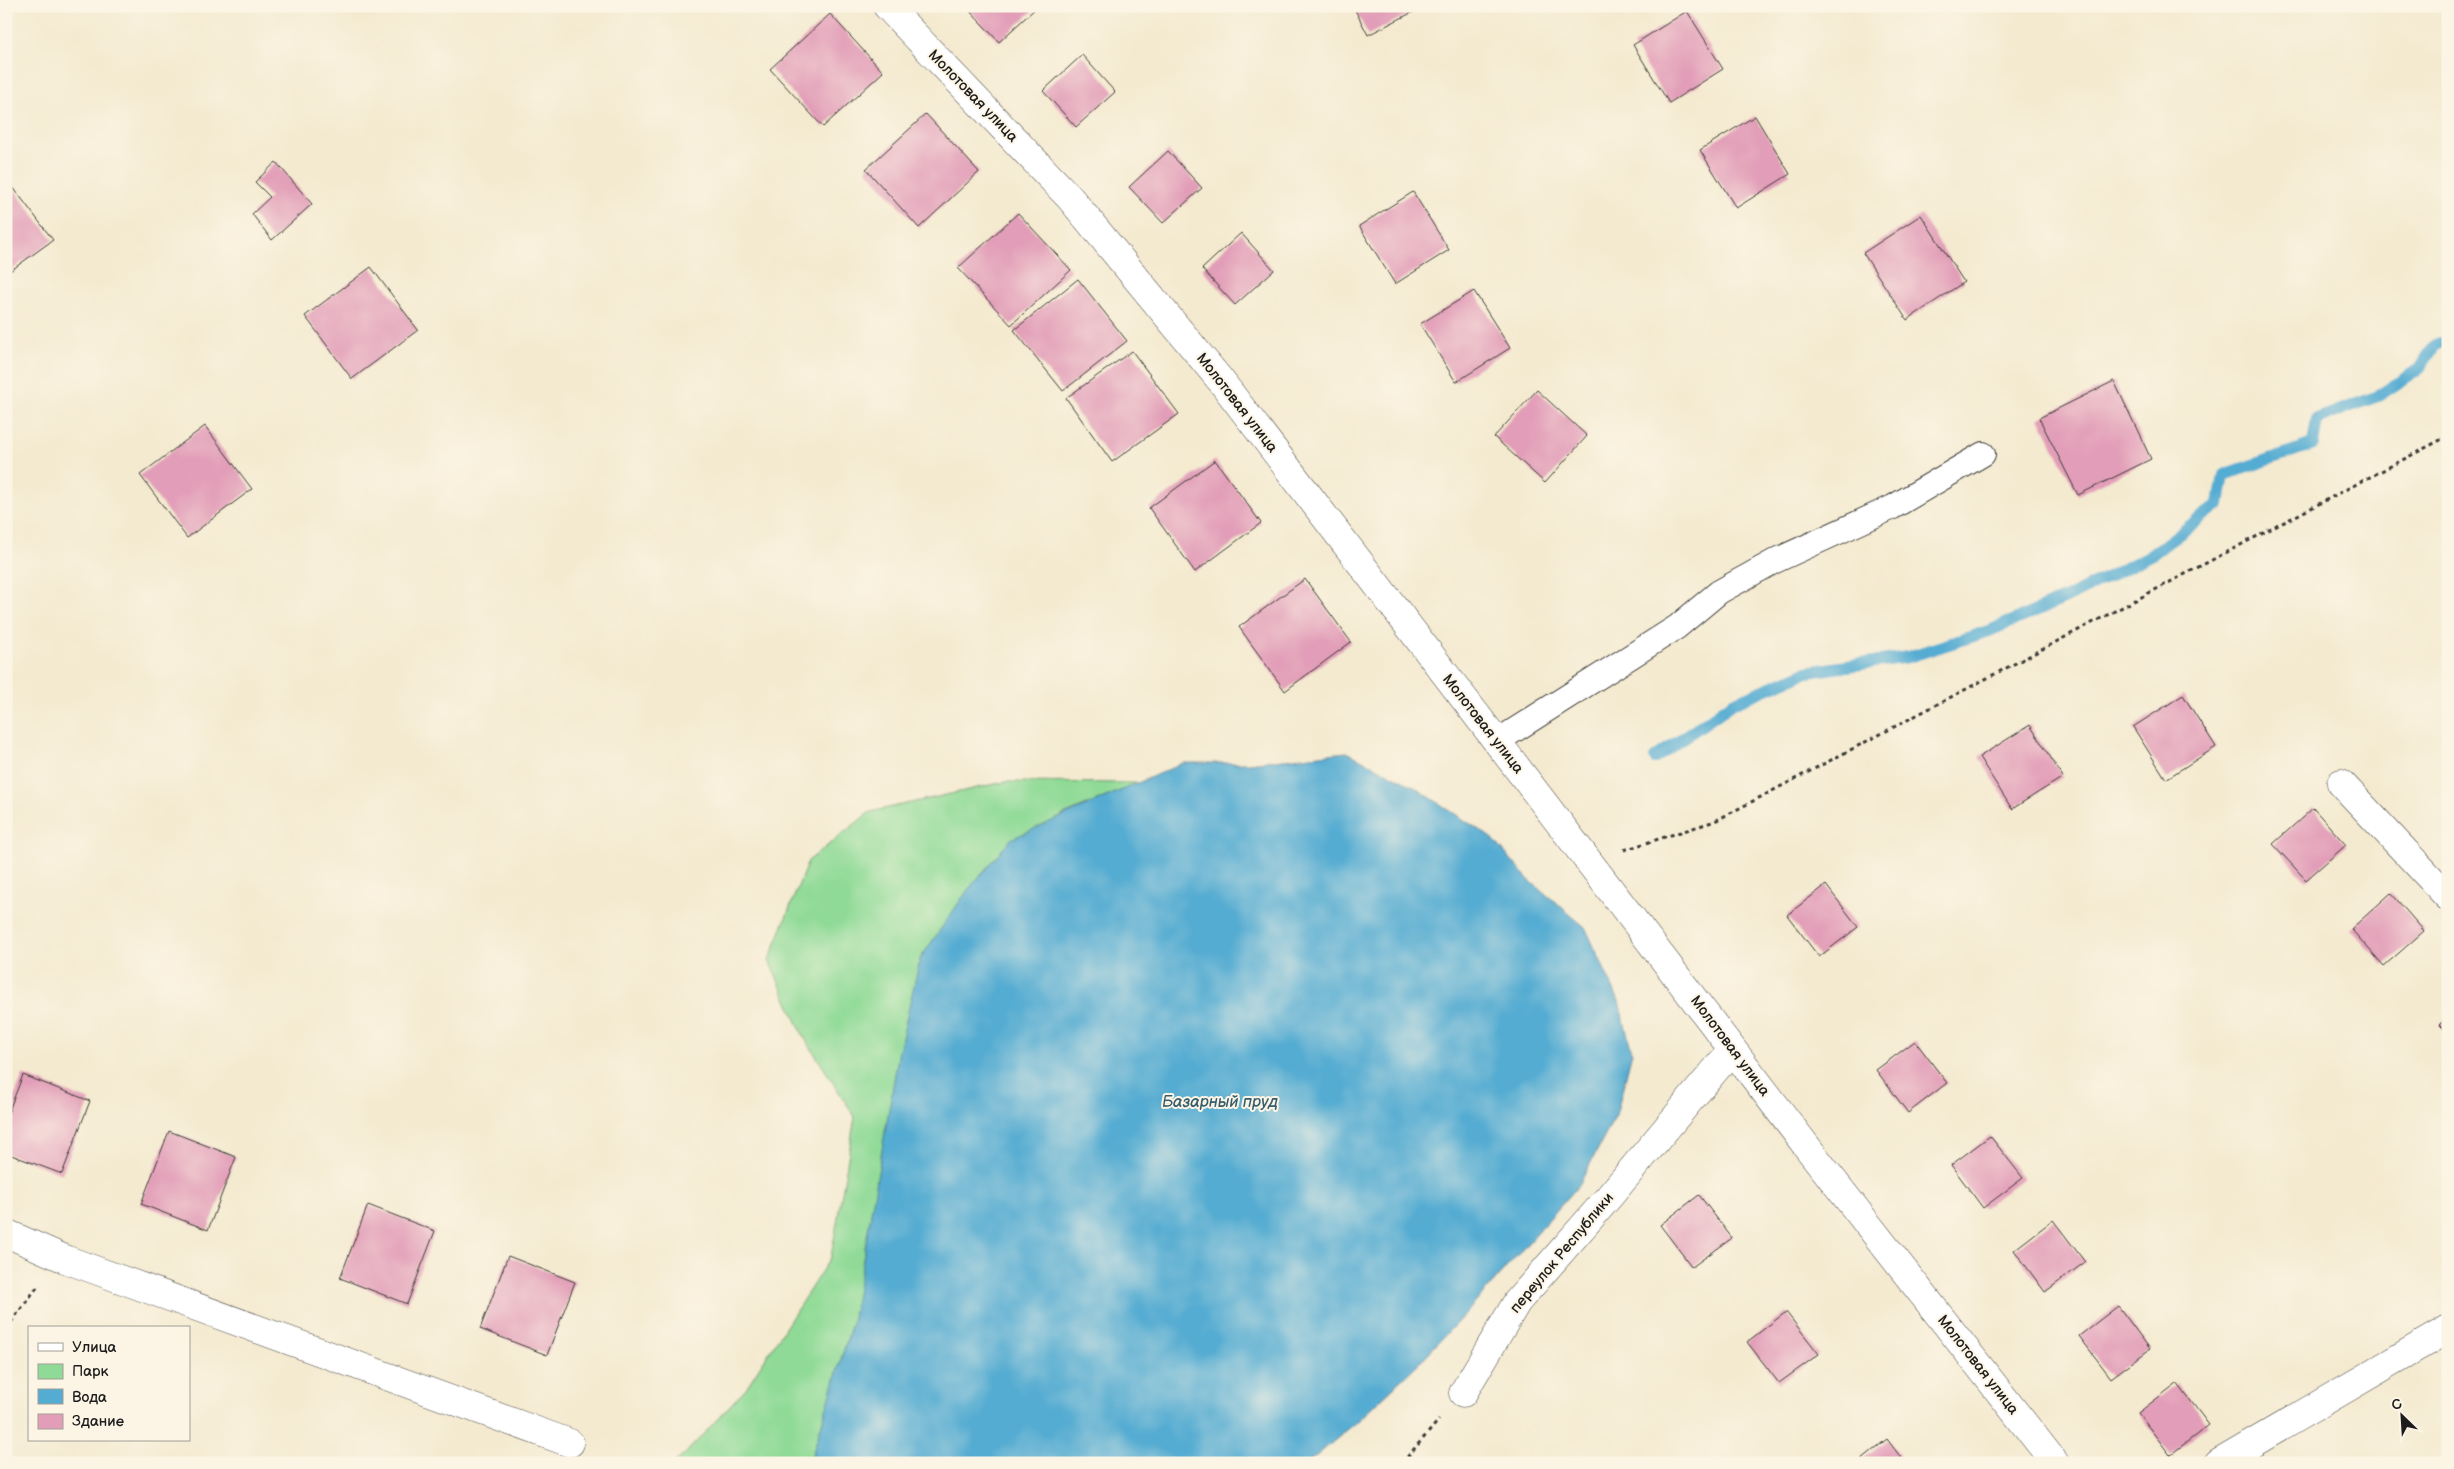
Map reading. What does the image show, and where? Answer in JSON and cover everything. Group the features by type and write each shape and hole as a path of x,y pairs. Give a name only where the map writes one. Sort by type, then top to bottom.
{"street":[{"name":"Молотовая улица","path":"888,6 1076,206 1221,381 1496,742 1590,860 1732,1050 2055,1463"},
{"path":"2341,783 2448,897"},
{"name":"переулок Республики","path":"1462,1393 1517,1302 1608,1198 1732,1050"},
{"path":"6,1233 65,1259 570,1443"},
{"path":"2219,1463 2448,1329"}],"lane":[{"path":"1496,742 1678,627 1719,592 1775,562 1893,506 1983,454"}],"path":[{"path":"1590,860 1714,821 2448,436"},
{"path":"6,1330 32,1293 65,1259"},
{"path":"1402,1463 1462,1393"}],"green space":[{"path":"1004,782 1139,783 1061,816 852,1323 810,1463 674,1463 685,1454 746,1388 831,1257 855,1117 804,1037 769,961 808,861 870,812"}],"water":[{"name":"Базарный пруд","path":"1347,752 1413,786 1493,839 1528,879 1585,927 1619,1001 1632,1052 1616,1115 1579,1185 1478,1300 1421,1361 1359,1420 1308,1463 810,1463 852,1323 899,1051 920,959 967,891 1011,839 1183,763 1248,763"}],"building":[{"path":"965,6 1038,6 999,42"},
{"path":"1353,6 1413,6 1415,11 1368,35"},
{"path":"1687,11 1723,69 1669,103 1633,45"},
{"path":"830,14 883,72 823,127 770,69"},
{"path":"1082,55 1115,92 1076,127 1043,91"},
{"path":"926,114 979,172 919,228 866,169"},
{"path":"1755,116 1790,174 1736,208 1700,150"},
{"path":"1168,151 1202,188 1163,223 1129,187"},
{"path":"276,162 312,204 272,240 252,214 270,197 255,182"},
{"path":"6,178 53,240 6,274"},
{"path":"1413,192 1449,250 1395,284 1359,226"},
{"path":"1018,213 1071,270 1011,325 958,268"},
{"path":"1921,215 1964,282 1907,320 1863,253"},
{"path":"1241,233 1274,270 1235,305 1202,269"},
{"path":"371,267 418,330 352,379 305,316"},
{"path":"1078,279 1127,341 1063,391 1014,330"},
{"path":"1474,291 1510,348 1456,382 1420,324"},
{"path":"1132,351 1179,414 1112,462 1066,398"},
{"path":"2114,381 2151,459 2078,495 2039,418"},
{"path":"1537,390 1587,436 1545,483 1494,437"},
{"path":"205,426 252,489 187,538 140,475"},
{"path":"1215,460 1261,523 1195,572 1149,508"},
{"path":"1305,579 1351,642 1285,691 1239,627"},
{"path":"2183,695 2216,747 2166,779 2133,727"},
{"path":"2030,725 2063,777 2012,809 1979,757"},
{"path":"2313,808 2346,845 2306,880 2273,844"},
{"path":"1826,885 1858,927 1819,957 1787,915"},
{"path":"2391,893 2424,931 2384,966 2351,929"},
{"path":"2448,1017 2448,1034 2439,1025"},
{"path":"1915,1041 1947,1083 1908,1113 1876,1070"},
{"path":"23,1075 90,1101 62,1174 6,1153 6,1118"},
{"path":"169,1131 236,1157 208,1230 141,1204"},
{"path":"1990,1136 2023,1178 1983,1208 1951,1165"},
{"path":"1699,1195 1732,1238 1692,1267 1660,1225"},
{"path":"368,1205 435,1231 407,1304 340,1278"},
{"path":"2053,1220 2085,1262 2045,1292 2014,1250"},
{"path":"508,1256 575,1282 547,1355 480,1329"},
{"path":"2118,1306 2150,1349 2111,1378 2079,1336"},
{"path":"1786,1312 1819,1354 1779,1383 1747,1342"},
{"path":"2177,1383 2209,1425 2170,1455 2138,1413"},
{"path":"1887,1439 1905,1463 1857,1463"}],"waterway":[{"path":"1655,758 1733,703 1807,672 1908,657 1989,631 2066,598 2151,555 2219,504 2224,475 2313,444 2317,419 2378,396 2419,369 2436,344 2448,341"}]}
